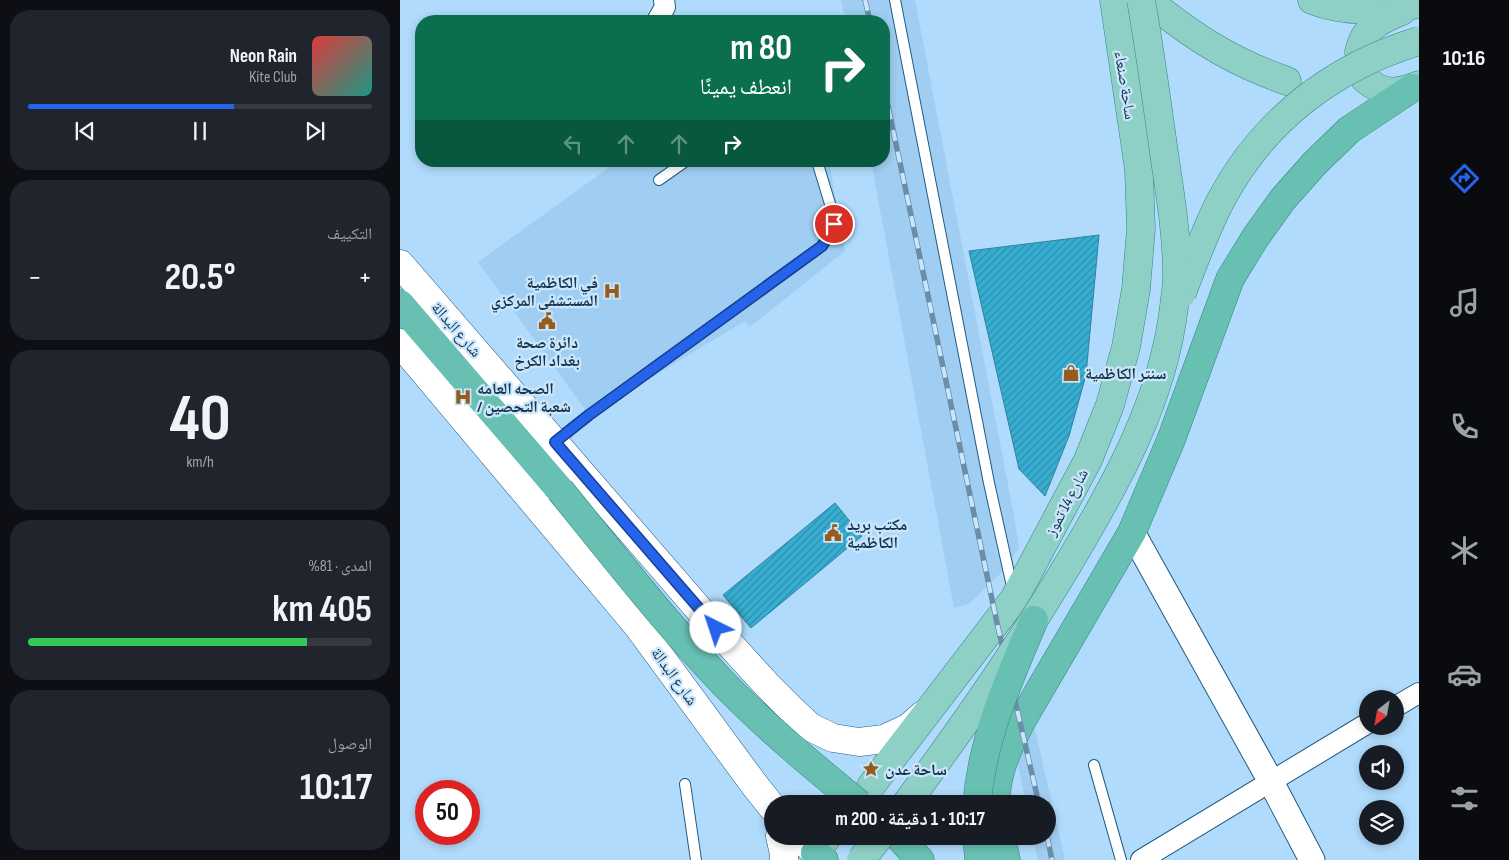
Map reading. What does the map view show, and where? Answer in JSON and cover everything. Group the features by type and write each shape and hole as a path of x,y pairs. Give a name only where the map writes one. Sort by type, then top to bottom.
{"highway":[{"path":"997,795 1006,750 1020,722 1132,532 1171,440 1230,279 1255,238 1283,199 1315,164 1349,130 1415,86"},
{"path":"400,304 560,490 699,657 753,713 782,740 872,788"},
{"path":"978,795 987,741 1034,620"},
{"path":"906,845 920,860"},
{"path":"978,845 979,860"},
{"path":"1003,845 1006,860"}],"main road":[{"name":"ساحة صنعاء","path":"1114,0 1139,170"},
{"path":"1312,0 1342,8 1366,10 1390,9 1417,4"},
{"path":"1150,4 1229,57 1257,71 1287,81"},
{"path":"913,795 1034,620 1114,486 1129,454 1157,383 1167,347 1177,277 1175,234 1156,98 1150,4"},
{"path":"1359,52 1366,32 1374,24 1417,4"},
{"path":"1172,318 1214,215 1238,171 1258,144 1307,96 1337,76 1369,59 1419,41"},
{"path":"1340,90 1374,85 1394,91 1415,86"},
{"name":"شارع 14 تموز","path":"872,788 927,711 1014,599 1088,460 1110,405 1126,348 1136,289 1141,229 1139,170"},
{"name":"شارع البدالة","path":"400,264 716,628 767,685 810,727 833,738 859,742 884,739 908,728 927,711"},
{"name":"شارع البدالة","path":"400,343 637,625 753,783"},
{"path":"753,783 764,797"},
{"path":"753,783 764,804"},
{"path":"782,845 784,860"},
{"path":"861,860 873,845"}],"street":[{"path":"660,15 665,7 664,0"},
{"path":"1132,532 1270,780 1312,860"},
{"path":"1404,701 1419,692"},
{"path":"1141,860 1270,780 1359,728"}],"lane":[{"path":"895,0 989,483 1014,599"},
{"path":"659,180 677,167"},
{"path":"555,442 589,415 822,246 832,230 834,217 819,167"},
{"path":"1094,765 1120,860"},
{"path":"685,784 696,860"}],"shaded area":[{"path":"841,0 915,0 1014,516 1019,548 1000,574 969,604 954,608 872,167 890,167 890,15 844,15"},
{"name":"في الكاظمية المستشفى المركزي","path":"610,167 830,167 845,251 750,327 745,321 589,415 478,262"},
{"path":"1033,721 1050,795 1024,795 1016,756"},
{"path":"1056,821 1065,860 1038,860 1035,845 1056,845"}],"building":[{"path":"1099,235 1086,375 1069,436 1045,496 1019,469 969,251"},
{"path":"835,503 862,536 751,628 723,595"}],"railway":[{"path":"865,0 869,15"},
{"path":"890,115 997,623 1037,795"},
{"path":"1049,845 1052,860"}],"place":[{"name":"في الكاظمية المستشفى المركزي","path":"612,291"},
{"name":"دائرة صحة بغداد الكرخ","path":"547,321"},
{"name":"سنتر الكاظمية","path":"1071,373"},
{"name":"الصحه العامه / شعبة التحصين","path":"463,397"},
{"name":"مكتب بريد الكاظمية","path":"833,533"},
{"name":"ساحة عدن","path":"871,769"}],"route":[{"path":"716,628 555,442 589,415 822,246 834,224"}]}
